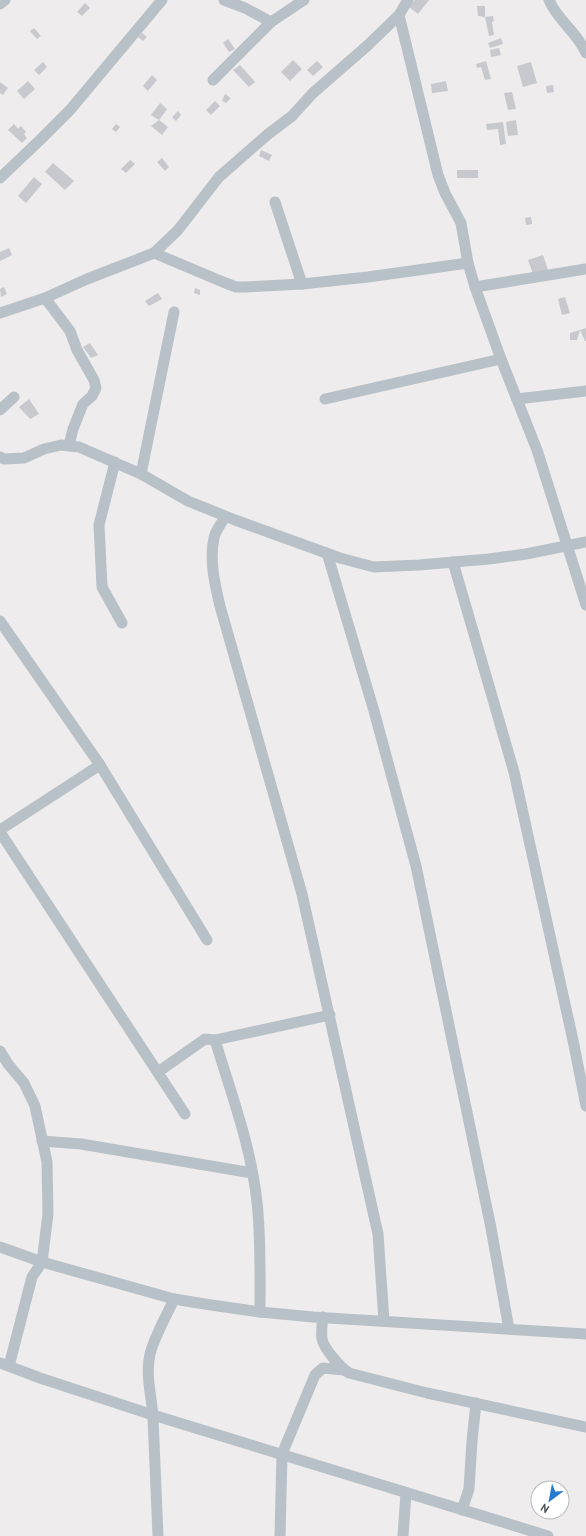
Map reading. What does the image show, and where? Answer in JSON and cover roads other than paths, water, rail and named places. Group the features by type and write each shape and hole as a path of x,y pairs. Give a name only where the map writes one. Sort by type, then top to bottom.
{"street":[{"path":"0,4 5,0"},
{"path":"0,178 70,110 162,0"},
{"path":"224,0 245,8 271,22"},
{"path":"213,80 271,22 304,0"},
{"path":"0,313 45,298 87,279 154,253 178,230 219,177 267,135 292,116 313,93 367,46 399,15 408,0"},
{"path":"549,0 559,16 583,46 586,53"},
{"path":"399,15 438,175 445,193 461,223 468,263 501,359 550,488 586,605"},
{"path":"275,202 302,284"},
{"path":"154,253 236,286 245,288 368,277 468,263"},
{"path":"476,287 586,269"},
{"path":"45,298 70,331 77,350 94,380 96,388 92,396 83,404 73,429 69,445"},
{"path":"141,474 174,312"},
{"path":"325,399 501,359"},
{"path":"517,399 586,391"},
{"path":"0,410 14,398"},
{"path":"0,457 4,459 24,458 44,449 69,445 79,447 141,474 188,501 226,517 327,553 374,567 489,559 586,542"},
{"path":"115,462 100,525 102,587 122,623"},
{"path":"226,517 214,538 212,556 214,579 222,614 302,894 330,1014 378,1234 384,1321"},
{"path":"327,553 374,711 416,866 491,1228 509,1329"},
{"path":"453,562 514,772 586,1106"},
{"path":"0,621 100,765 207,940"},
{"path":"100,765 0,831 185,1114"},
{"path":"158,1072 205,1039 215,1040 330,1014"},
{"path":"215,1040 245,1136 257,1201 261,1248 260,1312"},
{"path":"0,1051 8,1064 24,1083 35,1106 47,1162 48,1214 42,1262 32,1277 5,1365 153,1415 548,1536"},
{"path":"42,1141 81,1144 252,1172"},
{"path":"0,1247 42,1262 174,1299 260,1312 586,1334"},
{"path":"158,1536 153,1415 148,1386 150,1356 154,1341 174,1299"},
{"path":"323,1317 322,1341 324,1346 344,1370 349,1373 586,1427"},
{"path":"280,1536 282,1454 315,1376 323,1368 344,1370"},
{"path":"462,1510 470,1489 472,1441 476,1403"},
{"path":"403,1536 406,1493"}]}
